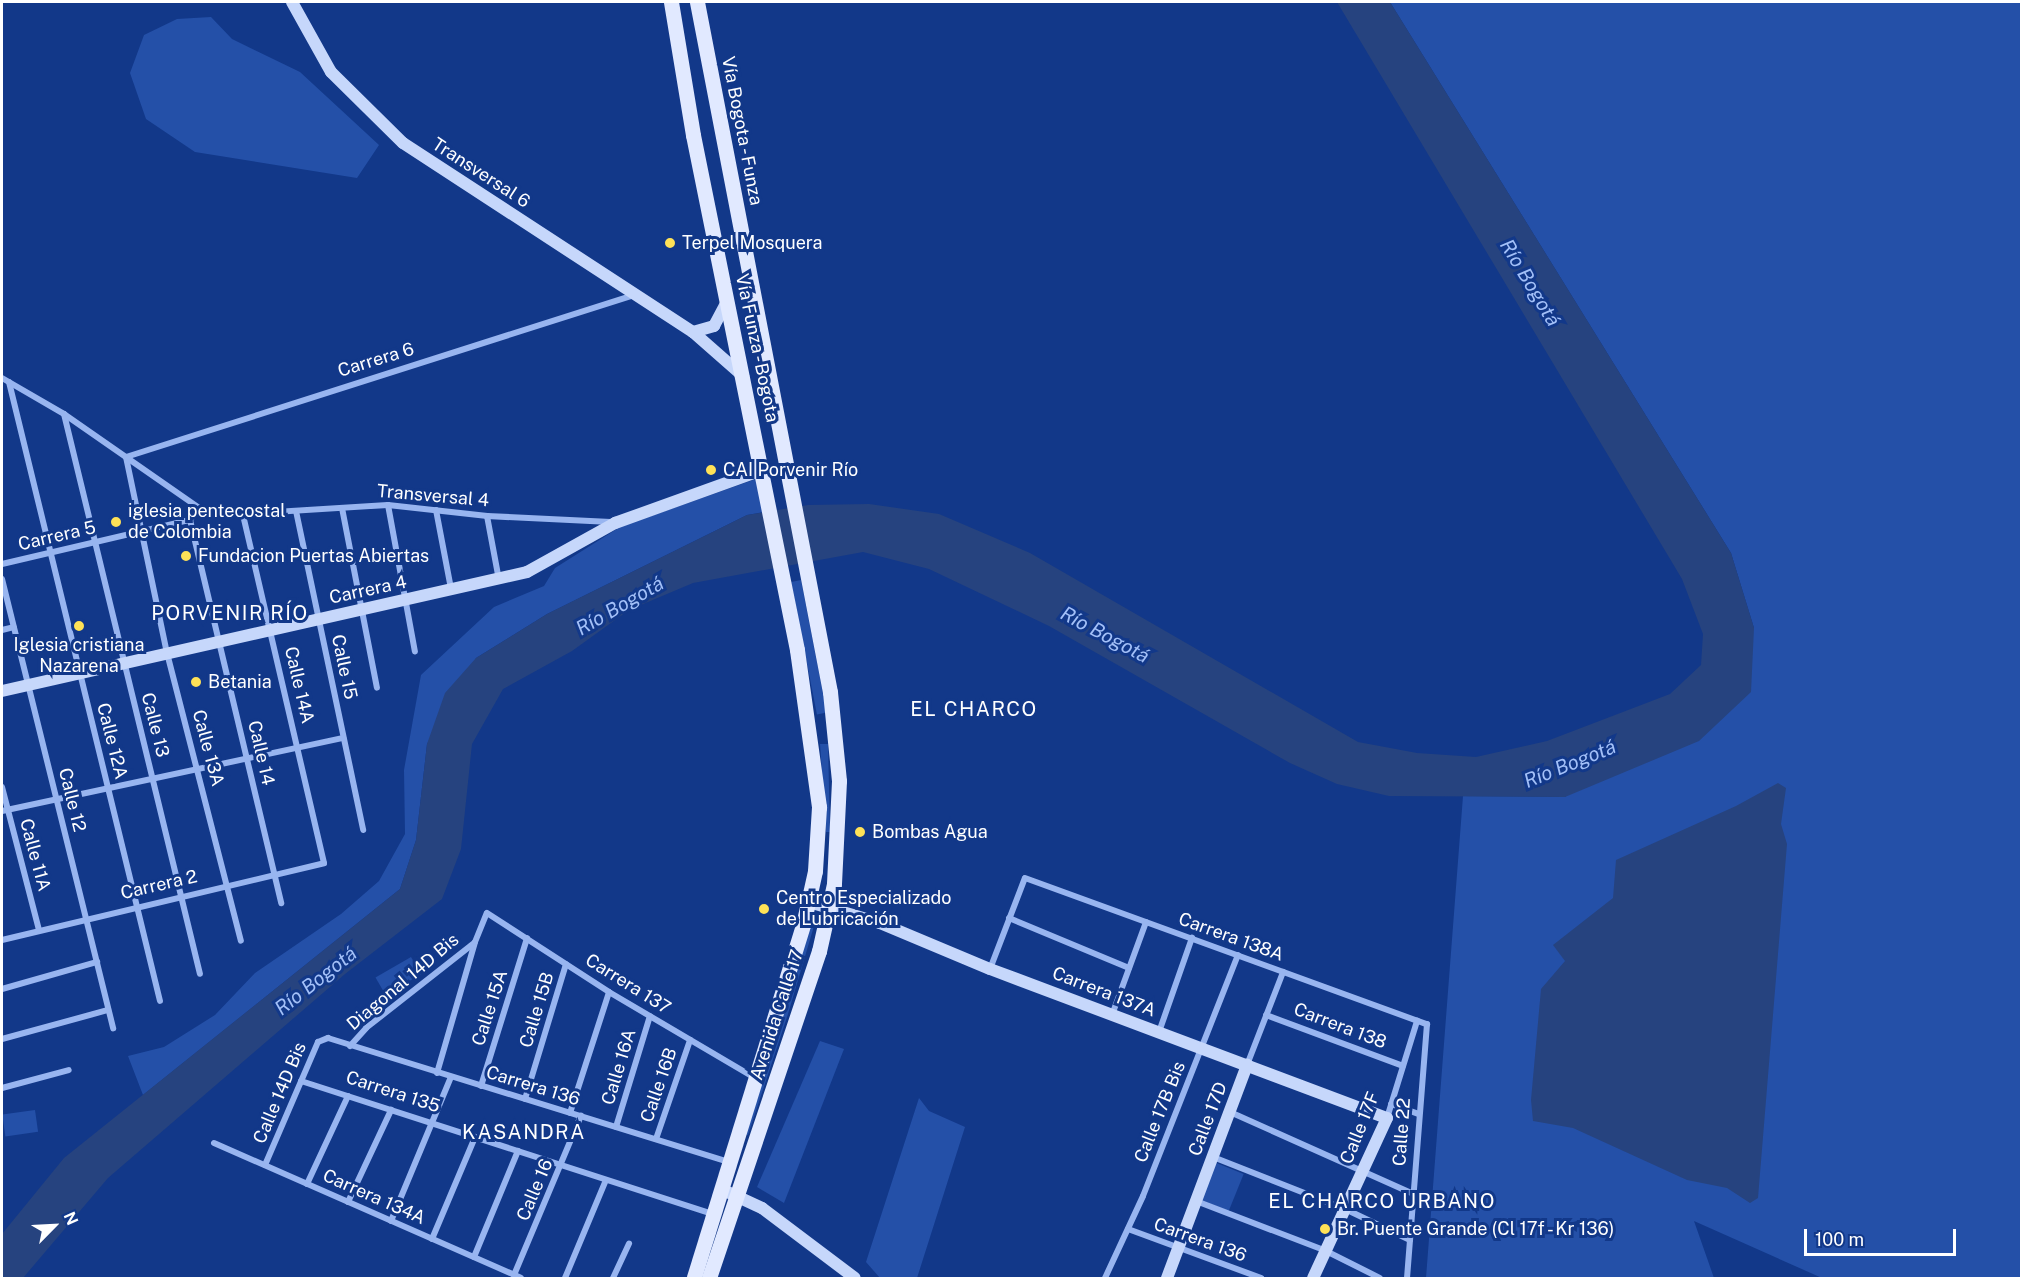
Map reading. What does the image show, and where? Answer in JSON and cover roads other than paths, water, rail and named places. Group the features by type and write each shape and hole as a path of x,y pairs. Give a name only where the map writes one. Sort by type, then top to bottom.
{"main road":[{"name":"Vía Funza - Bogota","path":"671,2 783,582"},
{"name":"Vía Bogota - Funza","path":"697,2 807,578"},
{"path":"676,35 703,31"},
{"name":"Avenida Calle 17","path":"709,1278 735,1195 807,994 830,908 838,827 835,732 807,578"},
{"name":"Avenida Calle 17","path":"693,1278 808,902 819,827 811,734 783,582"},
{"path":"811,734 835,732"}],"street":[{"name":"Transversal 6","path":"292,2 331,72 403,143 693,332 743,376"},
{"name":"Carrera 6","path":"126,457 635,295"},
{"path":"693,332 707,330 719,321 727,298"},
{"name":"Transversal 4","path":"2,378 64,414 199,508 243,514 388,505 487,516 615,523"},
{"name":"Calle 12A","path":"9,382 160,1001"},
{"name":"Calle 13","path":"64,414 200,974"},
{"name":"Calle 13A","path":"126,457 167,653 241,941"},
{"name":"Carrera 4","path":"2,691 499,580 546,564 615,523 762,470"},
{"path":"388,505 415,652"},
{"path":"190,520 199,508"},
{"path":"342,508 377,688"},
{"path":"436,510 451,591"},
{"name":"Calle 15","path":"296,511 363,830"},
{"name":"Calle 14A","path":"243,514 324,863"},
{"path":"487,516 499,580"},
{"name":"Carrera 5","path":"2,564 190,520"},
{"name":"Calle 14","path":"190,520 281,903"},
{"name":"Calle 12","path":"2,579 113,1029"},
{"path":"2,630 14,627"},
{"path":"4,810 344,738"},
{"name":"Calle 11A","path":"2,787 4,810 39,930"},
{"name":"Carrera 2","path":"2,940 86,918 324,863"},
{"name":"Carrera 138A","path":"1009,918 1025,878 1427,1024"},
{"name":"Carrera 137A","path":"808,902 880,923 990,969 1387,1118"},
{"name":"Carrera 137","path":"475,942 485,914 527,938 609,992 756,1078"},
{"path":"990,969 1009,918 1130,968"},
{"path":"1112,1015 1146,922"},
{"name":"Calle 15A","path":"481,1086 527,938"},
{"path":"1159,1032 1192,938"},
{"path":"437,1072 475,942"},
{"name":"Diagonal 14D Bis","path":"350,1046 366,1028 475,942"},
{"name":"Calle 17B Bis","path":"1106,1278 1202,1048 1238,955"},
{"path":"2,989 97,962"},
{"name":"Calle 15B","path":"525,1099 566,964"},
{"name":"Calle 17D","path":"1167,1278 1283,972"},
{"path":"570,1113 609,992"},
{"path":"2,1039 108,1010"},
{"name":"Carrera 138","path":"1266,1015 1403,1066"},
{"name":"Calle 16A","path":"616,1127 650,1016"},
{"name":"Calle 17F","path":"1313,1278 1387,1118 1417,1020"},
{"name":"Calle 22","path":"1407,1278 1418,1114 1427,1024"},
{"name":"Carrera 136","path":"328,1038 729,1162"},
{"name":"Calle 14D Bis","path":"265,1165 318,1042 328,1038"},
{"name":"Calle 16B","path":"656,1139 690,1040"},
{"path":"2,1088 69,1070"},
{"path":"392,1221 451,1077"},
{"name":"Carrera 135","path":"301,1081 714,1214"},
{"path":"307,1184 348,1096"},
{"path":"1391,1104 1418,1114"},
{"path":"348,1202 391,1110"},
{"path":"1230,1112 1413,1194"},
{"name":"Calle 16","path":"518,1277 581,1116"},
{"path":"432,1239 475,1137"},
{"name":"Carrera 134A","path":"214,1143 518,1277"},
{"path":"474,1257 518,1151"},
{"path":"1213,1157 1345,1209 1410,1240"},
{"path":"565,1278 606,1180"},
{"path":"721,1189 762,1208 855,1278"},
{"path":"1196,1201 1326,1251 1380,1278"},
{"name":"Carrera 136","path":"1128,1229 1250,1276 1261,1278"},
{"path":"614,1278 629,1244"}],"water":[{"name":"Río Bogotá","path":"1337,2 1390,2 1731,553 1754,628 1751,692 1699,741 1565,797 1389,796 1337,784 1290,763 1049,626 929,569 863,552 693,583 629,610 572,651 503,689 472,744 461,849 442,899 345,974 108,1178 23,1278 2,1278 2,1234 64,1158 400,889 416,840 427,744 445,693 476,658 547,614 747,515 808,505 869,504 939,514 1030,553 1358,742 1417,753 1476,757 1547,741 1670,694 1701,665 1703,634 1682,579"},
{"path":"1778,783 1786,788 1781,824 1787,844 1758,1198 1750,1203 1727,1188 1687,1180 1573,1128 1533,1121 1531,1100 1541,989 1565,961 1553,945 1613,898 1616,860 1736,806"}],"place":[{"name":"Terpel Mosquera","path":"670,243"},
{"name":"CAI Porvenir Río","path":"711,470"},
{"name":"iglesia pentecostal de Colombia","path":"116,522"},
{"name":"Fundacion Puertas Abiertas","path":"186,556"},
{"name":"Iglesia cristiana Nazarena","path":"79,626"},
{"name":"Betania","path":"196,682"},
{"name":"Bombas Agua","path":"860,832"},
{"name":"Centro Especializado de Lubricación","path":"764,909"},
{"name":"Br. Puente Grande (Cl 17f - Kr 136)","path":"1325,1229"}],"district":[{"name":"PORVENIR RÍO","path":"230,613"},
{"name":"EL CHARCO","path":"974,709"},
{"name":"KASANDRA","path":"524,1132"},
{"name":"EL CHARCO URBANO","path":"1382,1201"}]}
